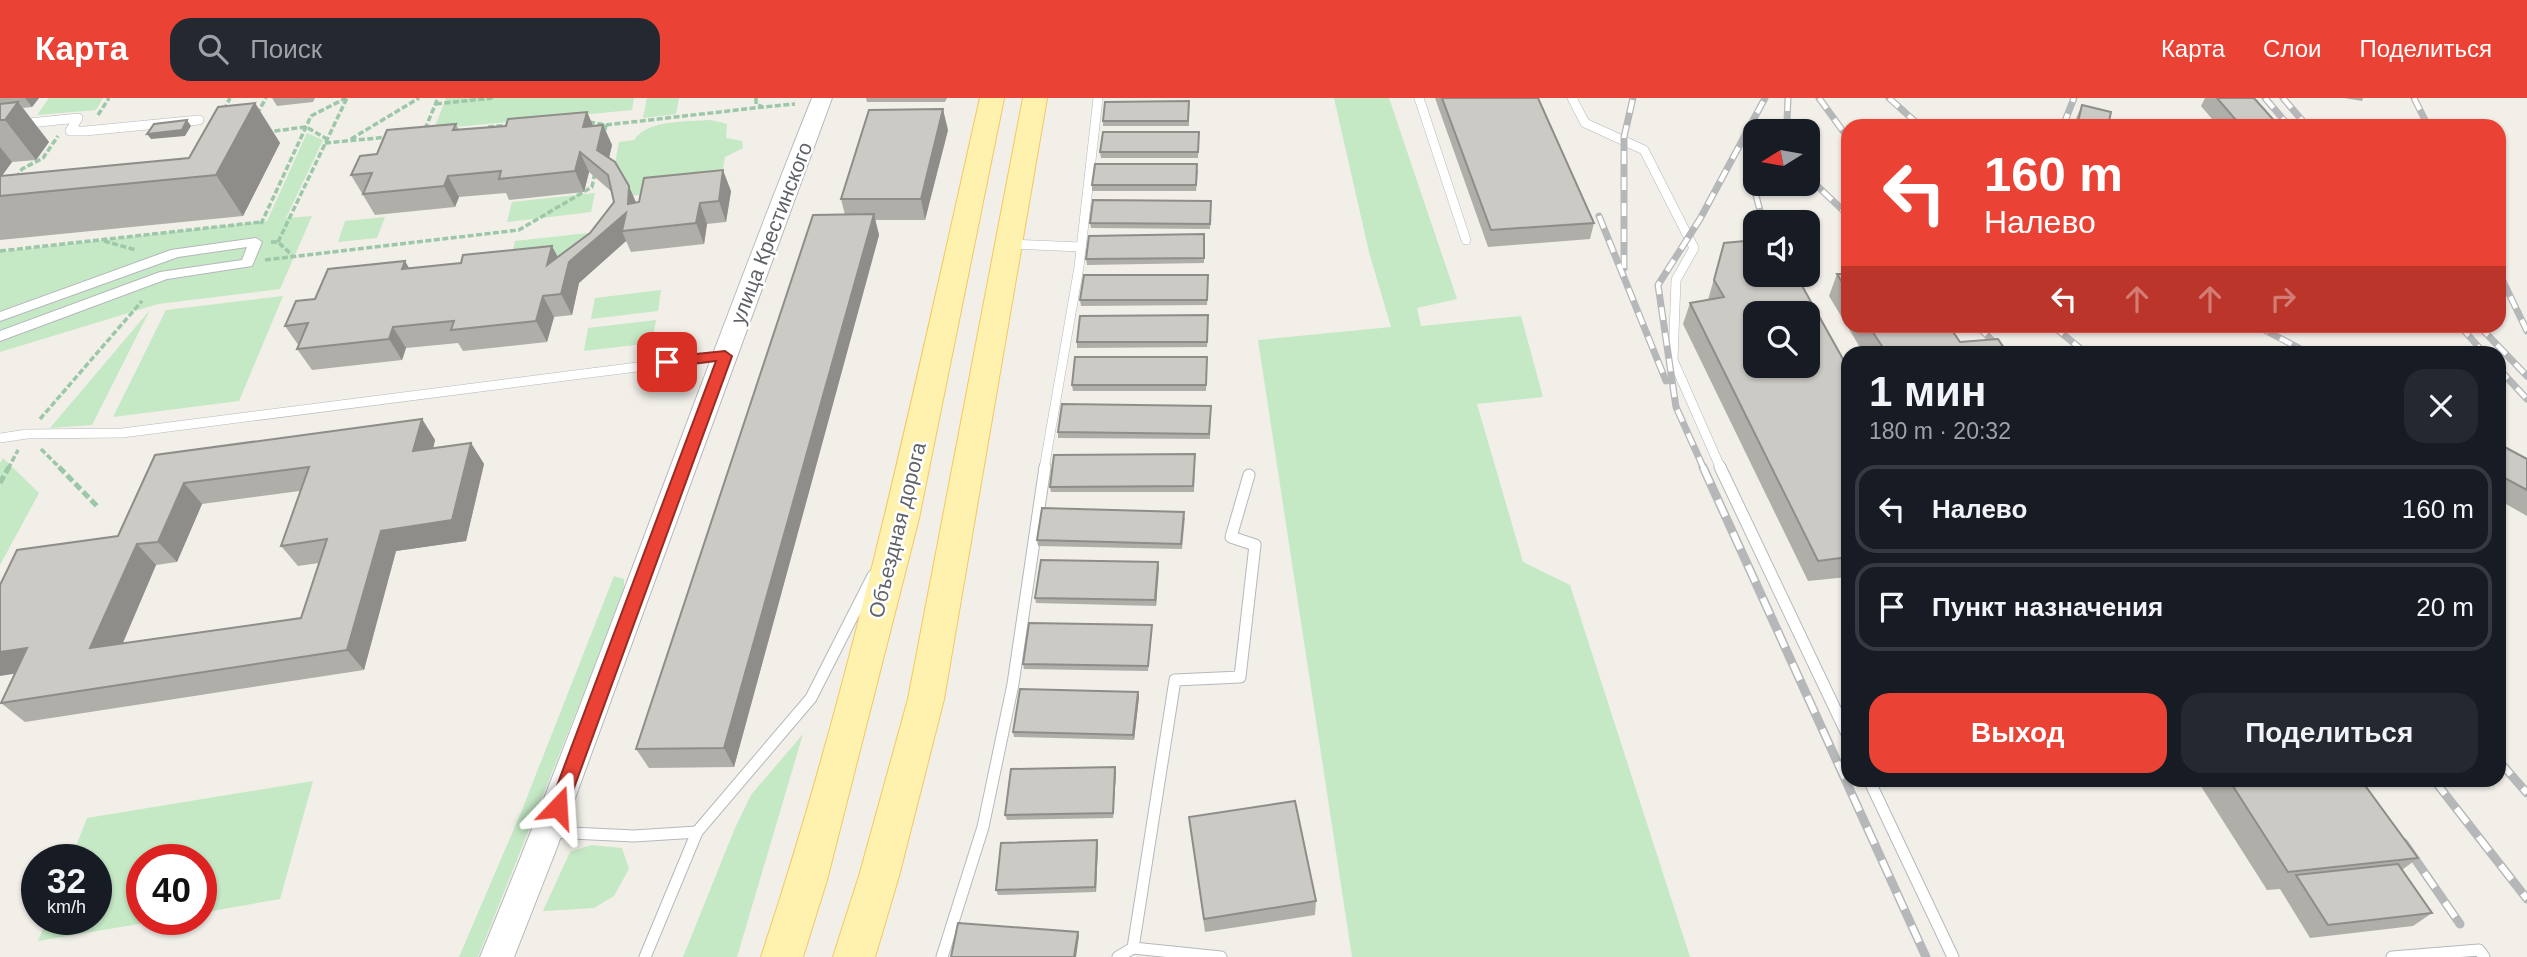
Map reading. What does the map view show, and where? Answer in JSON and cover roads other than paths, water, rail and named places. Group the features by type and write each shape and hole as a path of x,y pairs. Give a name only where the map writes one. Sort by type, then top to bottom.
{"main road":[{"name":"Объездная дорога","path":"782,957 807,880 902,517 992,98"},
{"path":"854,957 879,876 926,699 1035,98"}],"street":[{"name":"улица Крестинского","path":"497,957 549,832 763,246 822,98"},
{"path":"0,317 176,253 256,242 247,263 165,275 0,336"}],"lane":[{"path":"942,957 983,827 1013,684 1036,518 1081,247 1098,98"},
{"path":"1419,98 1466,240"},
{"path":"1572,98 1585,123 1644,150 1694,248 1676,280 1673,360 1702,429 1841,721"},
{"path":"0,126 78,118 70,131 85,131 199,120"},
{"path":"1008,244 1081,247"},
{"path":"0,438 27,434 122,433 725,356"},
{"path":"1133,948 1175,680 1240,677 1255,545 1231,537 1249,475"},
{"path":"645,957 697,832 811,698 902,517"},
{"path":"1872,787 1953,957"},
{"path":"549,832 634,836 697,832"},
{"path":"1118,957 1133,948 1221,957"},
{"path":"2392,957 2479,950 2484,957"}],"railway":[{"path":"1624,268 1624,137 1633,98"},
{"path":"1704,469 1676,407 1658,285 1700,219 1765,98"},
{"path":"1787,119 1788,98"},
{"path":"1819,98 1841,128"},
{"path":"1889,98 1912,119"},
{"path":"2066,119 2074,98"},
{"path":"2265,98 2283,119"},
{"path":"2283,98 2301,119"},
{"path":"2414,98 2424,119"},
{"path":"1820,189 1841,208"},
{"path":"1756,196 1760,210"},
{"path":"1599,216 1666,381"},
{"path":"2506,288 2527,331"},
{"path":"1984,333 1998,346"},
{"path":"2062,333 2077,346"},
{"path":"2270,333 2295,346"},
{"path":"2466,333 2478,346"},
{"path":"2486,333 2498,346"},
{"path":"2506,354 2527,376"},
{"path":"2506,376 2527,399"},
{"path":"1703,467 1841,770"},
{"path":"2506,769 2527,793"},
{"path":"1849,787 1926,957"},
{"path":"2439,787 2527,899"},
{"path":"2404,843 2460,924"}]}
